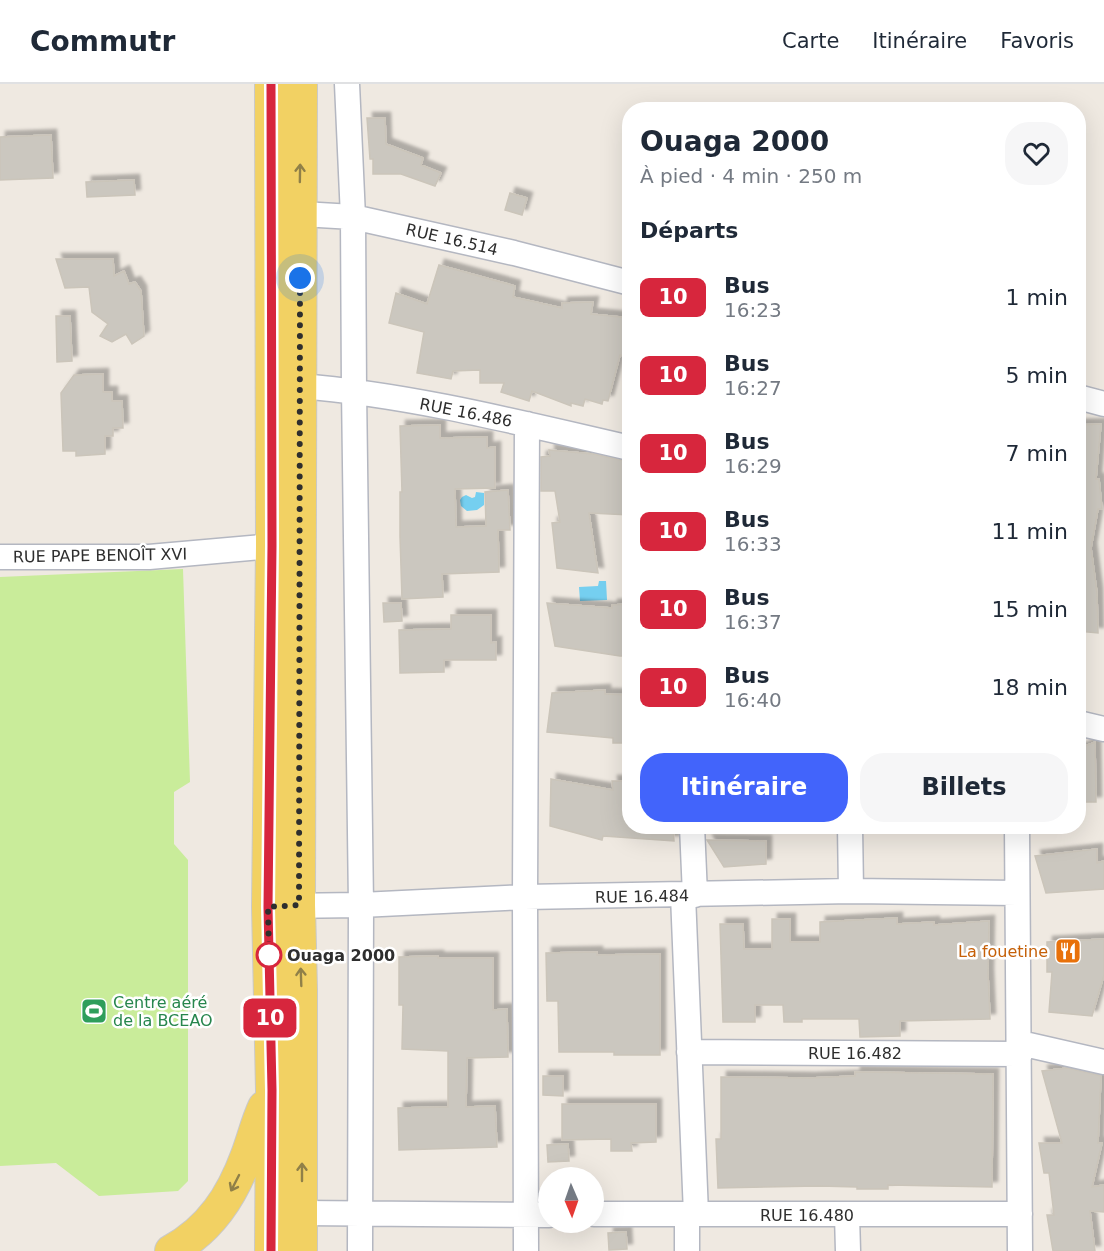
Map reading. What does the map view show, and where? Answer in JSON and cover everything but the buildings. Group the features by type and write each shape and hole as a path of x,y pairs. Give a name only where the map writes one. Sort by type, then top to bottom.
{"main road":[{"path":"271,84 300,386 301,1251"},
{"path":"271,1251 272,1090 268,907 272,546 285,213 301,84"},
{"path":"171,1251 208,1224 224,1205 239,1175 272,1090"}],"street":[{"path":"347,84 353,218 361,905 360,1251"},
{"name":"RUE 16.514","path":"285,213 353,218 514,253 622,281"},
{"name":"RUE 16.486","path":"300,386 354,390 527,424 622,446"},
{"path":"1086,399 1104,404"},
{"path":"526,1251 538,1215 525,897 527,424"},
{"name":"RUE PAPE BENOÎT XVI","path":"0,557 149,557 272,546"},
{"path":"1086,725 1104,729"},
{"path":"687,1251 691,1214 689,895 692,834"},
{"path":"850,834 851,891"},
{"path":"1017,834 1020,1251"},
{"name":"RUE 16.484","path":"268,907 525,897 851,891 1017,893"},
{"name":"RUE 16.482","path":"689,1052 1020,1048 1104,1062"},
{"path":"302,1213 538,1215"},
{"name":"RUE 16.480","path":"604,1214 1020,1215"},
{"path":"847,1215 848,1251"}],"green space":[{"name":"Centre aéré de la BCEAO","path":"183,569 190,782 174,792 174,844 188,860 188,1181 178,1191 99,1196 56,1163 0,1166 0,577"}],"water":[{"path":"476,492 484,493 484,505 477,510 467,511 461,506 460,500 466,495 475,497"},
{"path":"599,581 606,581 607,600 580,601 579,587 598,586"}],"bus line":[{"name":"10","path":"271,84 272,546 268,907 272,1090 271,1251"}],"place":[{"name":"La fouetine","path":"1068,951"},
{"name":"Ouaga 2000","path":"269,955"},
{"name":"Centre aéré de la BCEAO","path":"94,1011"}],"route":[{"path":"269,955 268,907 299,905 300,278"}]}
